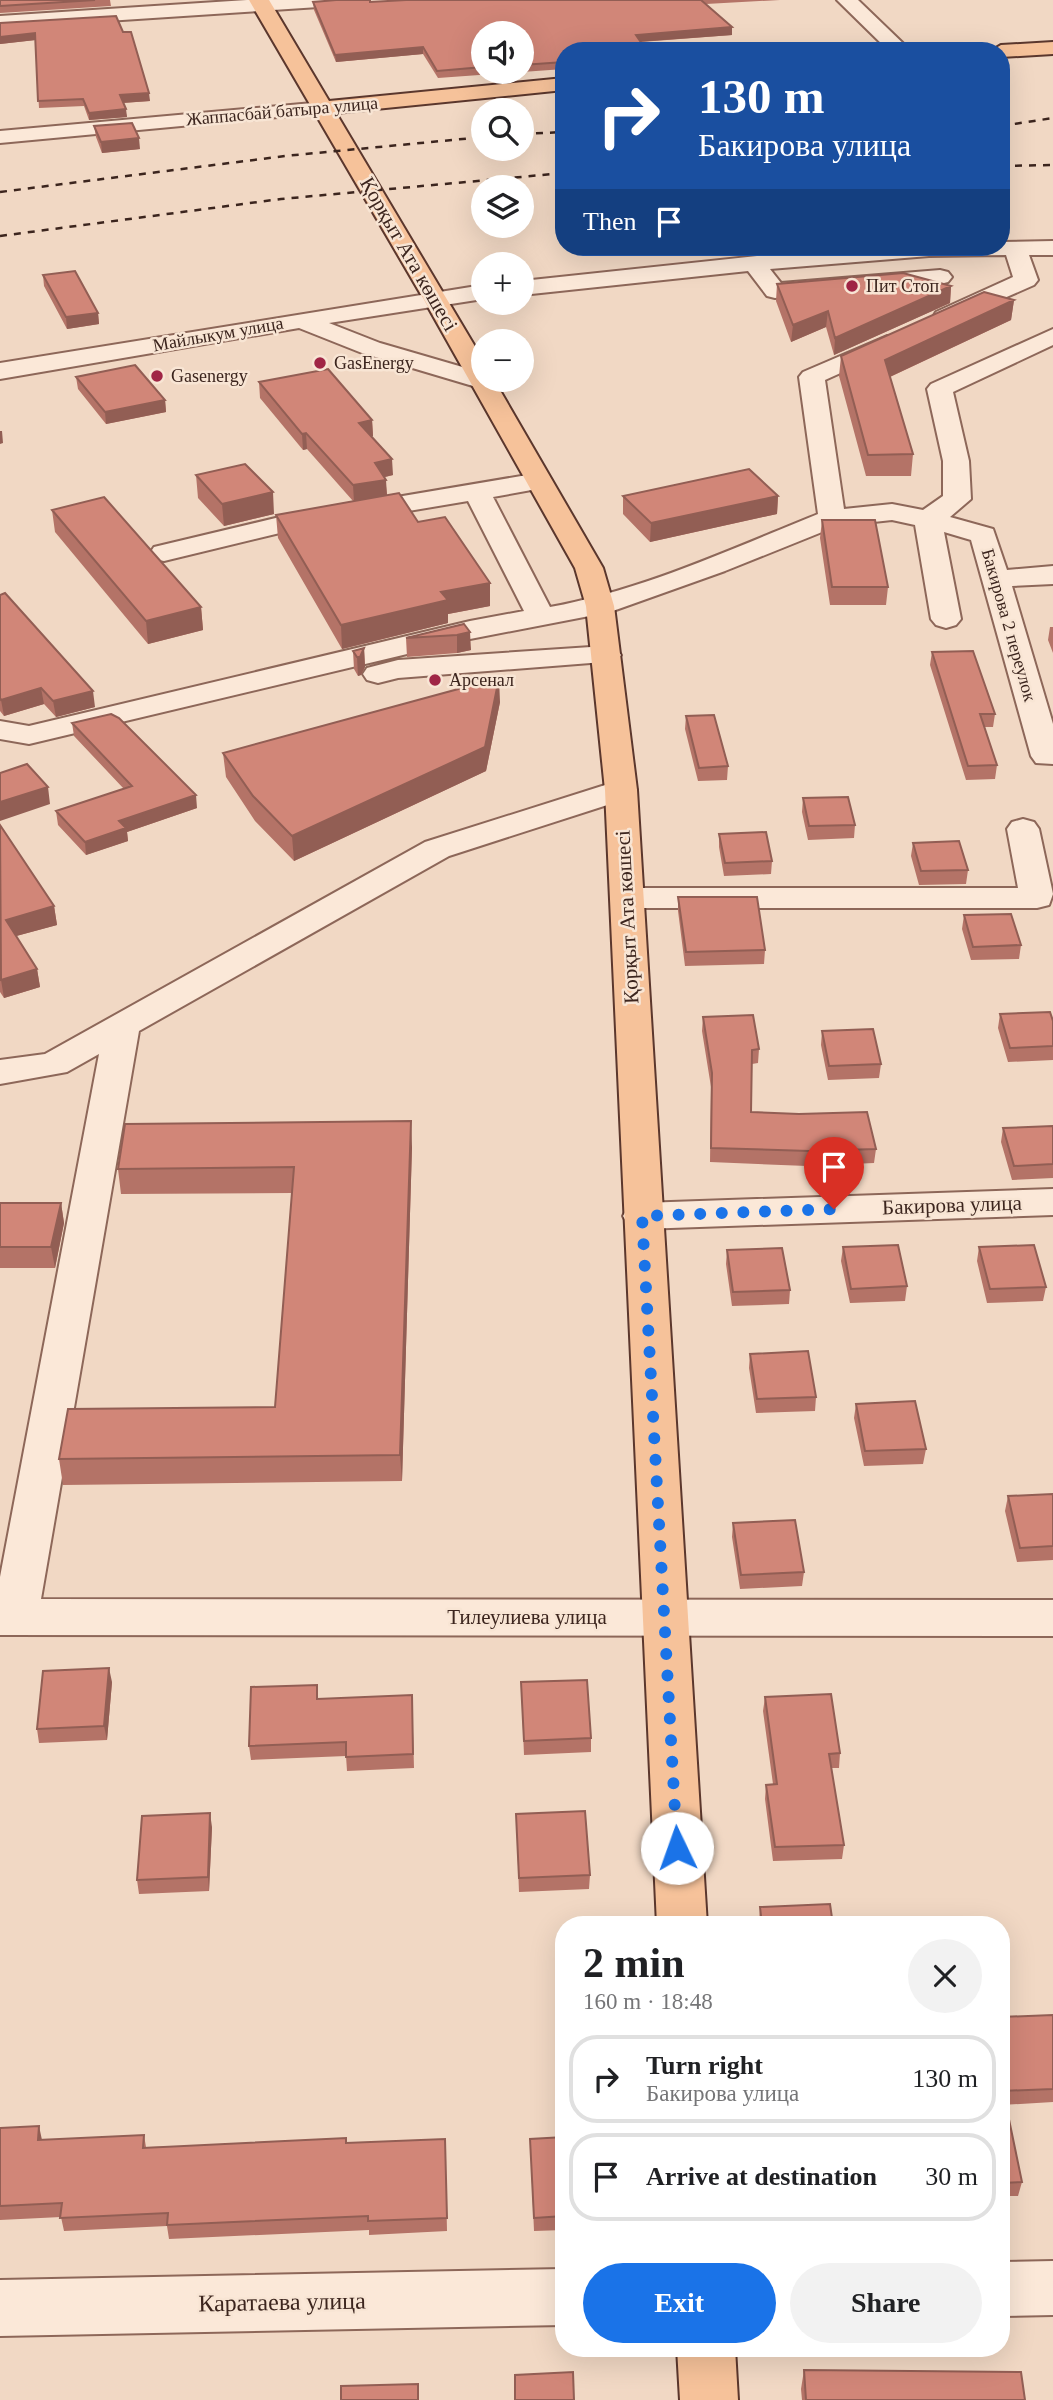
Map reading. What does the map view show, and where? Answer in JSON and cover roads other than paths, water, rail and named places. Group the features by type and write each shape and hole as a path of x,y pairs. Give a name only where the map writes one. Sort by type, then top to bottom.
{"main road":[{"name":"Қорқыт Ата көшесі","path":"259,2 471,360"},
{"path":"1010,50 1053,48"},
{"name":"Жаппасбай батыра улица","path":"324,108 555,86"},
{"name":"Қорқыт Ата көшесі","path":"489,392 589,568 600,606 621,790 681,1916"},
{"path":"707,2357 709,2400"}],"street":[{"path":"0,22 259,2 334,0"},
{"path":"847,0 891,42"},
{"name":"Жаппасбай батыра улица","path":"0,137 324,108"},
{"path":"1010,248 1053,248"},
{"path":"832,518 812,377 1026,280 1015,248"},
{"path":"534,287 834,256"},
{"path":"866,256 890,281"},
{"path":"755,264 775,291 940,277"},
{"name":"Майлыкум улица","path":"2,373 79,379 172,362 200,337 471,294"},
{"path":"300,320 371,348 471,377"},
{"path":"0,730 29,735 470,629 600,606 715,565 832,518 892,512 928,519 957,499 956,461 940,389 1047,342"},
{"path":"164,553 284,524 540,481"},
{"path":"477,492 541,617"},
{"path":"928,519 946,619"},
{"name":"Бакирова 2 переулок","path":"928,519 983,535 1047,756"},
{"path":"997,579 1053,575"},
{"path":"197,720 398,669 606,655"},
{"path":"0,1072 54,1064 437,849 621,790"},
{"path":"626,898 1045,905 1023,829"},
{"path":"8,1617 122,1025"},
{"name":"Бакирова улица","path":"642,1216 1053,1202"},
{"name":"Тилеулиева улица","path":"8,1617 1053,1618"},
{"path":"1010,2289 1053,2288"},
{"name":"Каратаева улица","path":"0,2308 555,2297"}],"railway":[{"path":"1010,125 1053,118"},
{"path":"534,133 555,132"},
{"path":"0,192 285,156 471,138"},
{"path":"1010,166 1053,165"},
{"path":"0,236 281,199 555,174"}],"place":[{"name":"Пит Стоп","path":"852,286"},
{"name":"GasEnergy","path":"320,363"},
{"name":"Gasenergy","path":"157,376"},
{"name":"Арсенал","path":"435,680"}]}
